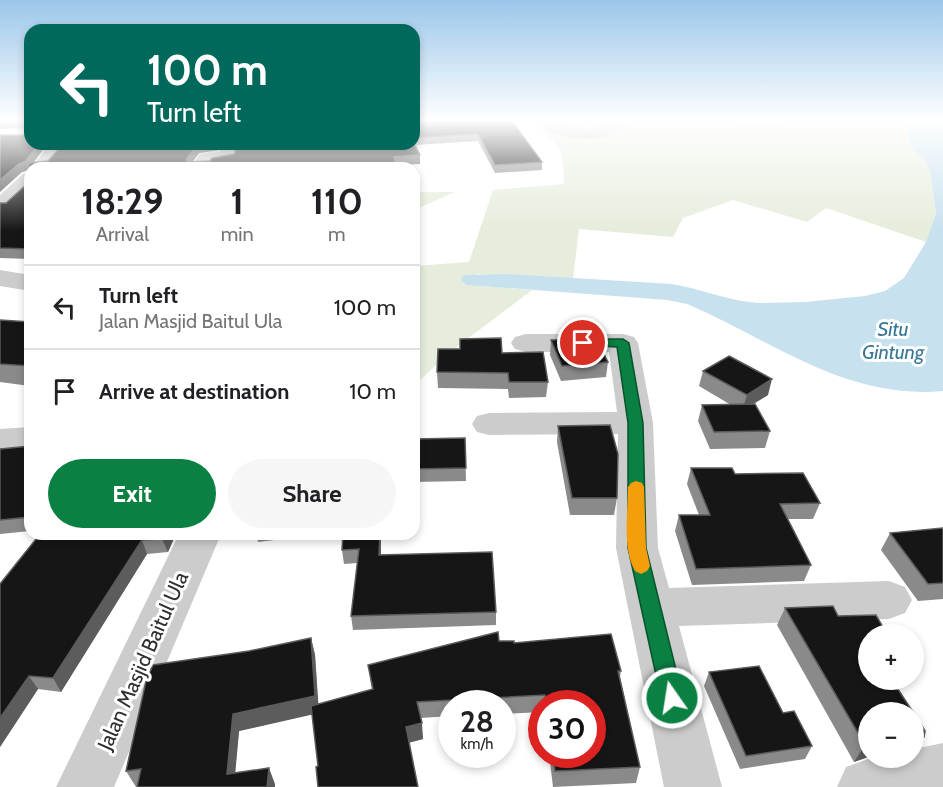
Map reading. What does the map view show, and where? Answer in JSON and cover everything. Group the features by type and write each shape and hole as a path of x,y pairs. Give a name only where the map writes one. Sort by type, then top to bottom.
{"street":[{"path":"204,162 206,159 219,158"},
{"path":"0,205 24,188"},
{"path":"0,278 24,282"},
{"path":"526,343 623,343 636,423 637,548 693,787"},
{"path":"489,424 636,423"},
{"path":"0,441 24,439"},
{"name":"Jalan Masjid Baitul Ula","path":"85,787 197,540"},
{"path":"651,608 889,600"},
{"path":"866,787 943,771"}],"green space":[{"path":"561,158 922,158 930,171 936,213 926,242 826,208 807,222 733,200 683,218 673,237 579,229 573,279 476,274 480,286 532,290 450,352 420,380 420,266 469,262 493,190 564,184"},
{"path":"420,192 455,192 420,207"}],"water":[{"name":"Situ Gintung","path":"922,158 943,158 943,391 907,391 873,386 841,377 779,350 687,304 667,300 467,285 461,278 465,275 506,274 672,284 758,303 805,302 865,296 885,291 904,278 926,242 936,213 930,171"}],"building":[{"path":"0,158 28,158 25,162 19,164 0,180"},
{"path":"51,158 188,158 186,160 188,162 38,162 48,161"},
{"path":"212,158 394,158 395,162 188,162 210,161"},
{"path":"491,158 539,158 542,162 495,165"},
{"path":"24,187 24,249 0,248 0,203 6,203"},
{"path":"0,320 24,322 24,366 0,364"},
{"path":"501,338 502,353 543,352 548,382 509,382 508,373 437,372 438,349 460,349 460,339"},
{"path":"596,339 608,362 562,366 551,340"},
{"path":"729,356 772,379 747,395 703,371"},
{"path":"755,404 770,431 714,432 702,405"},
{"path":"610,425 618,454 617,498 572,498 558,426"},
{"path":"465,438 466,468 420,469 420,439"},
{"path":"24,447 24,518 0,520 0,449"},
{"path":"691,468 732,468 735,474 803,473 820,503 780,504 811,565 696,569 679,515 710,515"},
{"path":"943,528 943,583 928,584 890,533"},
{"path":"35,540 142,540 53,678 29,676 0,718 0,584"},
{"path":"343,540 380,540 379,555 492,552 496,612 351,616 359,549 342,550"},
{"path":"833,606 838,616 876,615 881,624 858,624 858,690 899,690 906,702 858,702 858,733 785,608"},
{"path":"498,632 499,641 514,641 514,643 611,634 621,671 618,671 640,767 555,771 555,768 606,768 606,690 528,690 528,696 516,697 516,690 438,690 438,701 417,702 422,723 406,727 418,787 318,787 316,767 318,766 311,706 373,689 368,665"},
{"path":"311,638 315,696 233,714 227,774 269,768 267,787 137,787 141,769 126,771 146,681 153,665 249,651"},
{"path":"759,666 783,713 794,711 812,746 746,756 709,672"}],"slow traffic":[{"path":"636,487 637,548 641,566"}],"route":[{"path":"583,343 623,343 636,423 637,548 672,698"}]}
